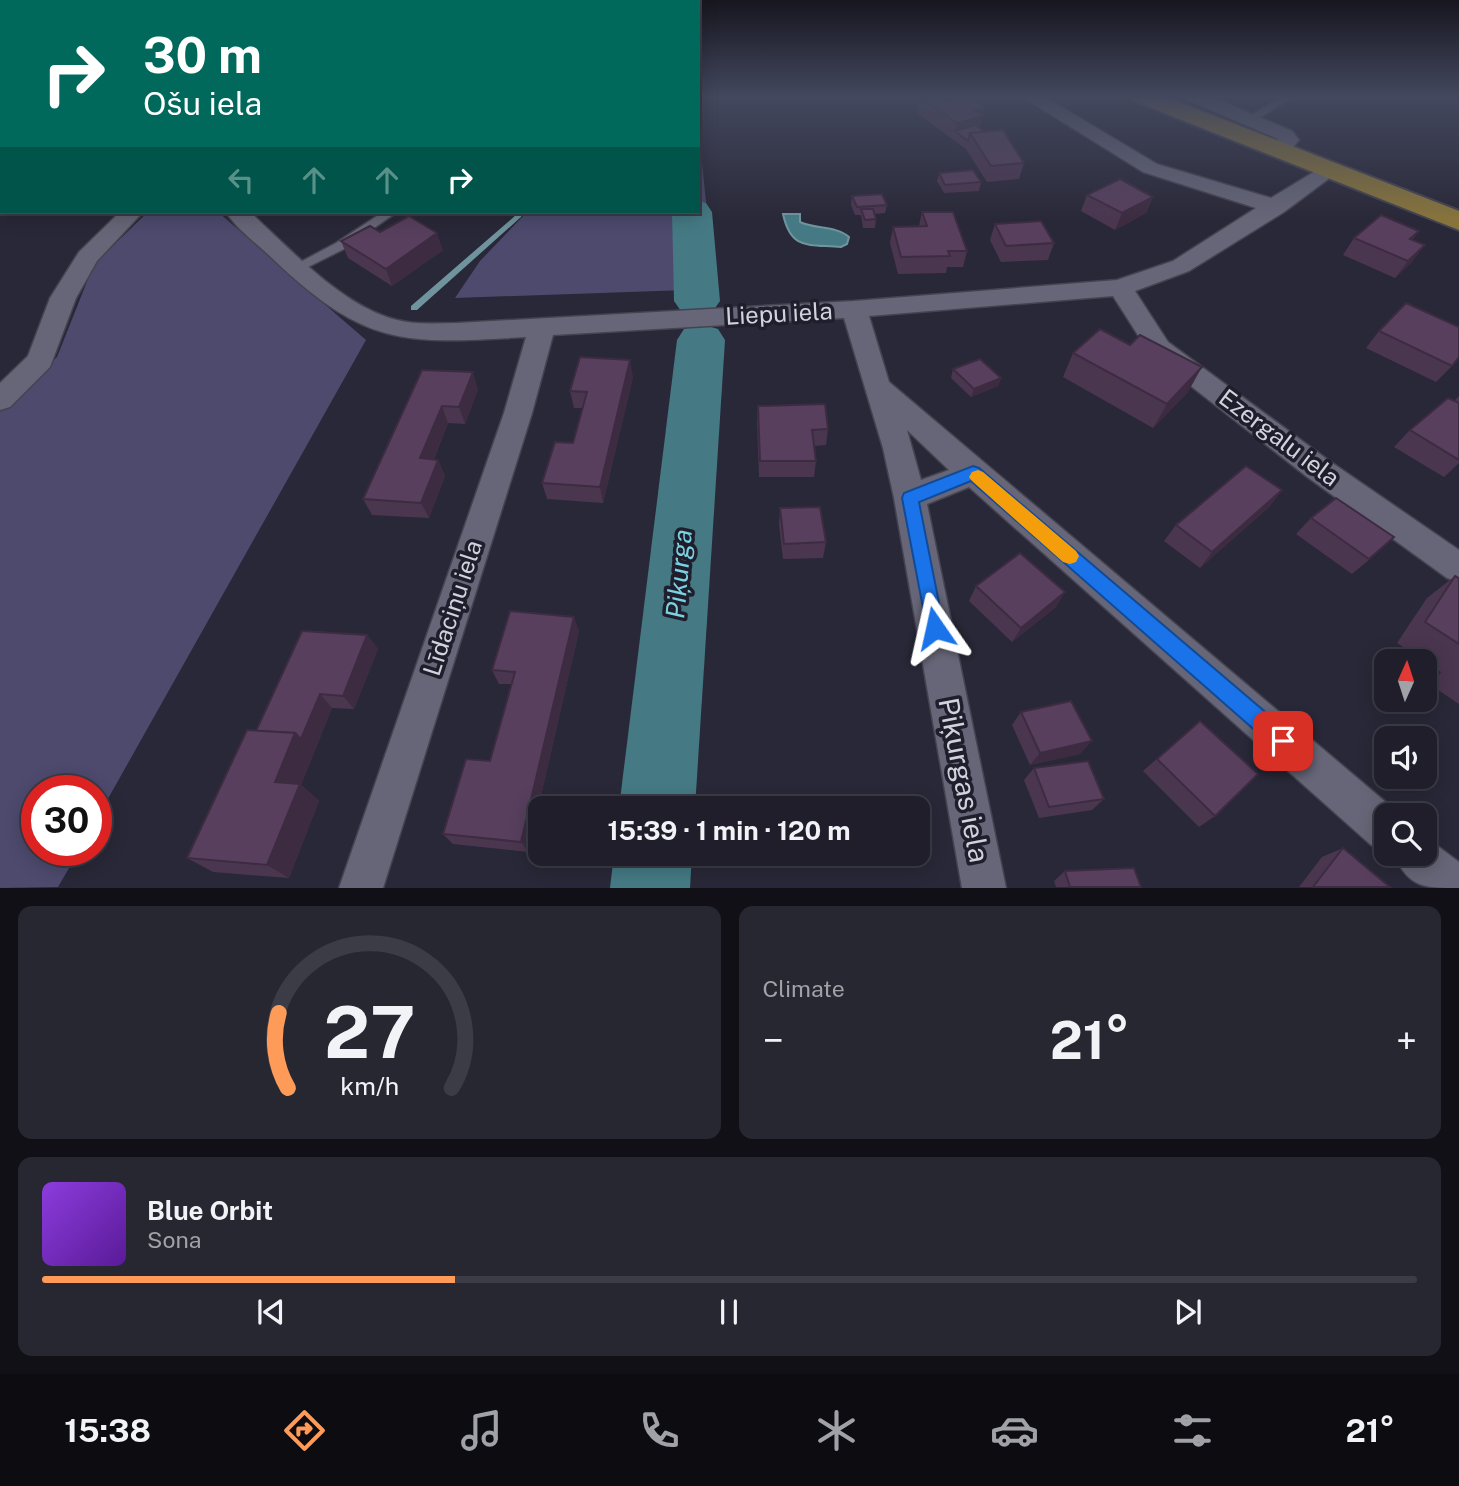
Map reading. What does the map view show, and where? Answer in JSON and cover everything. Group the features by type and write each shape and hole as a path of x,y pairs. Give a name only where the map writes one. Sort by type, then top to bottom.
{"main road":[{"path":"1267,137 1329,171 1459,221"}],"street":[{"path":"1099,137 1150,168 1276,207"},
{"name":"Liepu iela","path":"239,214 297,267 357,312 386,326 415,332 542,328 854,309 1120,288 1181,266 1329,171"},
{"path":"0,400 40,360 63,298 86,257 130,214"},
{"name":"Ezergalu iela","path":"1120,288 1159,348 1317,468 1459,568"},
{"name":"Piķurgas iela","path":"854,309 898,448 910,498 984,887"},
{"name":"Līdaciņu iela","path":"361,887 518,413 542,328"},
{"path":"877,387 1374,820"},
{"path":"910,498 973,473"},
{"path":"1430,866 1457,887"}],"lane":[{"path":"297,267 340,246 388,214"}],"shaded area":[{"path":"700,143 715,289 455,298 480,261 525,214 700,214"},
{"path":"146,214 220,214 366,340 112,792 112,775 21,775 21,866 70,866 58,887 0,888 0,412 57,357 94,264"},
{"path":"783,214 800,214 800,222 844,233 849,237 847,244 841,247 811,245 796,240 786,226"}],"building":[{"path":"973,137 1008,137 1024,163 991,166"},
{"path":"973,170 981,182 945,185 939,173"},
{"path":"1120,179 1153,197 1122,213 1087,195"},
{"path":"882,194 887,205 857,207 852,196"},
{"path":"861,209 873,209 876,219 865,220"},
{"path":"922,212 953,212 967,251 948,251 950,256 901,257 893,227 927,226"},
{"path":"1381,215 1419,231 1410,239 1425,245 1408,261 1354,238"},
{"path":"409,216 437,233 386,269 341,241 370,226 380,232"},
{"path":"1041,221 1054,243 1006,246 995,224"},
{"path":"1406,303 1459,327 1459,357 1452,366 1379,331"},
{"path":"1100,329 1130,345 1140,335 1202,367 1167,404 1073,353"},
{"path":"580,357 630,360 600,487 542,483 555,442 573,443 587,392 570,391"},
{"path":"980,359 1001,378 974,389 953,369"},
{"path":"422,370 473,372 459,407 442,406 420,458 438,460 421,503 363,499"},
{"path":"1448,398 1459,403 1459,460 1410,430"},
{"path":"825,404 828,429 812,430 816,461 760,461 758,406"},
{"path":"1246,466 1282,490 1212,552 1176,525"},
{"path":"1336,498 1394,537 1369,559 1311,518"},
{"path":"820,507 826,542 784,544 780,508"},
{"path":"1020,553 1065,592 1021,628 976,586"},
{"path":"1455,576 1459,578 1459,644 1425,622"},
{"path":"510,611 574,617 532,796 528,796 528,812 521,842 443,834 466,759 490,761 515,672 492,670"},
{"path":"302,631 367,635 343,696 320,694 301,739 295,733 256,731"},
{"path":"1071,701 1092,741 1040,753 1021,712"},
{"path":"1200,721 1258,774 1215,816 1157,759"},
{"path":"247,730 295,733 275,782 300,784 267,865 187,858"},
{"path":"1088,761 1104,799 1049,807 1034,768"},
{"path":"1343,848 1390,887 1313,887"},
{"path":"1134,868 1141,887 1070,887 1065,871"}],"waterway":[{"path":"414,308 520,214"},
{"name":"Piķurga","path":"692,214 697,301"},
{"name":"Piķurga","path":"658,796 701,340"},
{"name":"Piķurga","path":"650,888 652,866"}],"slow traffic":[{"path":"978,477 1070,556"}],"route":[{"path":"935,628 910,498 973,473 1283,741"}]}
